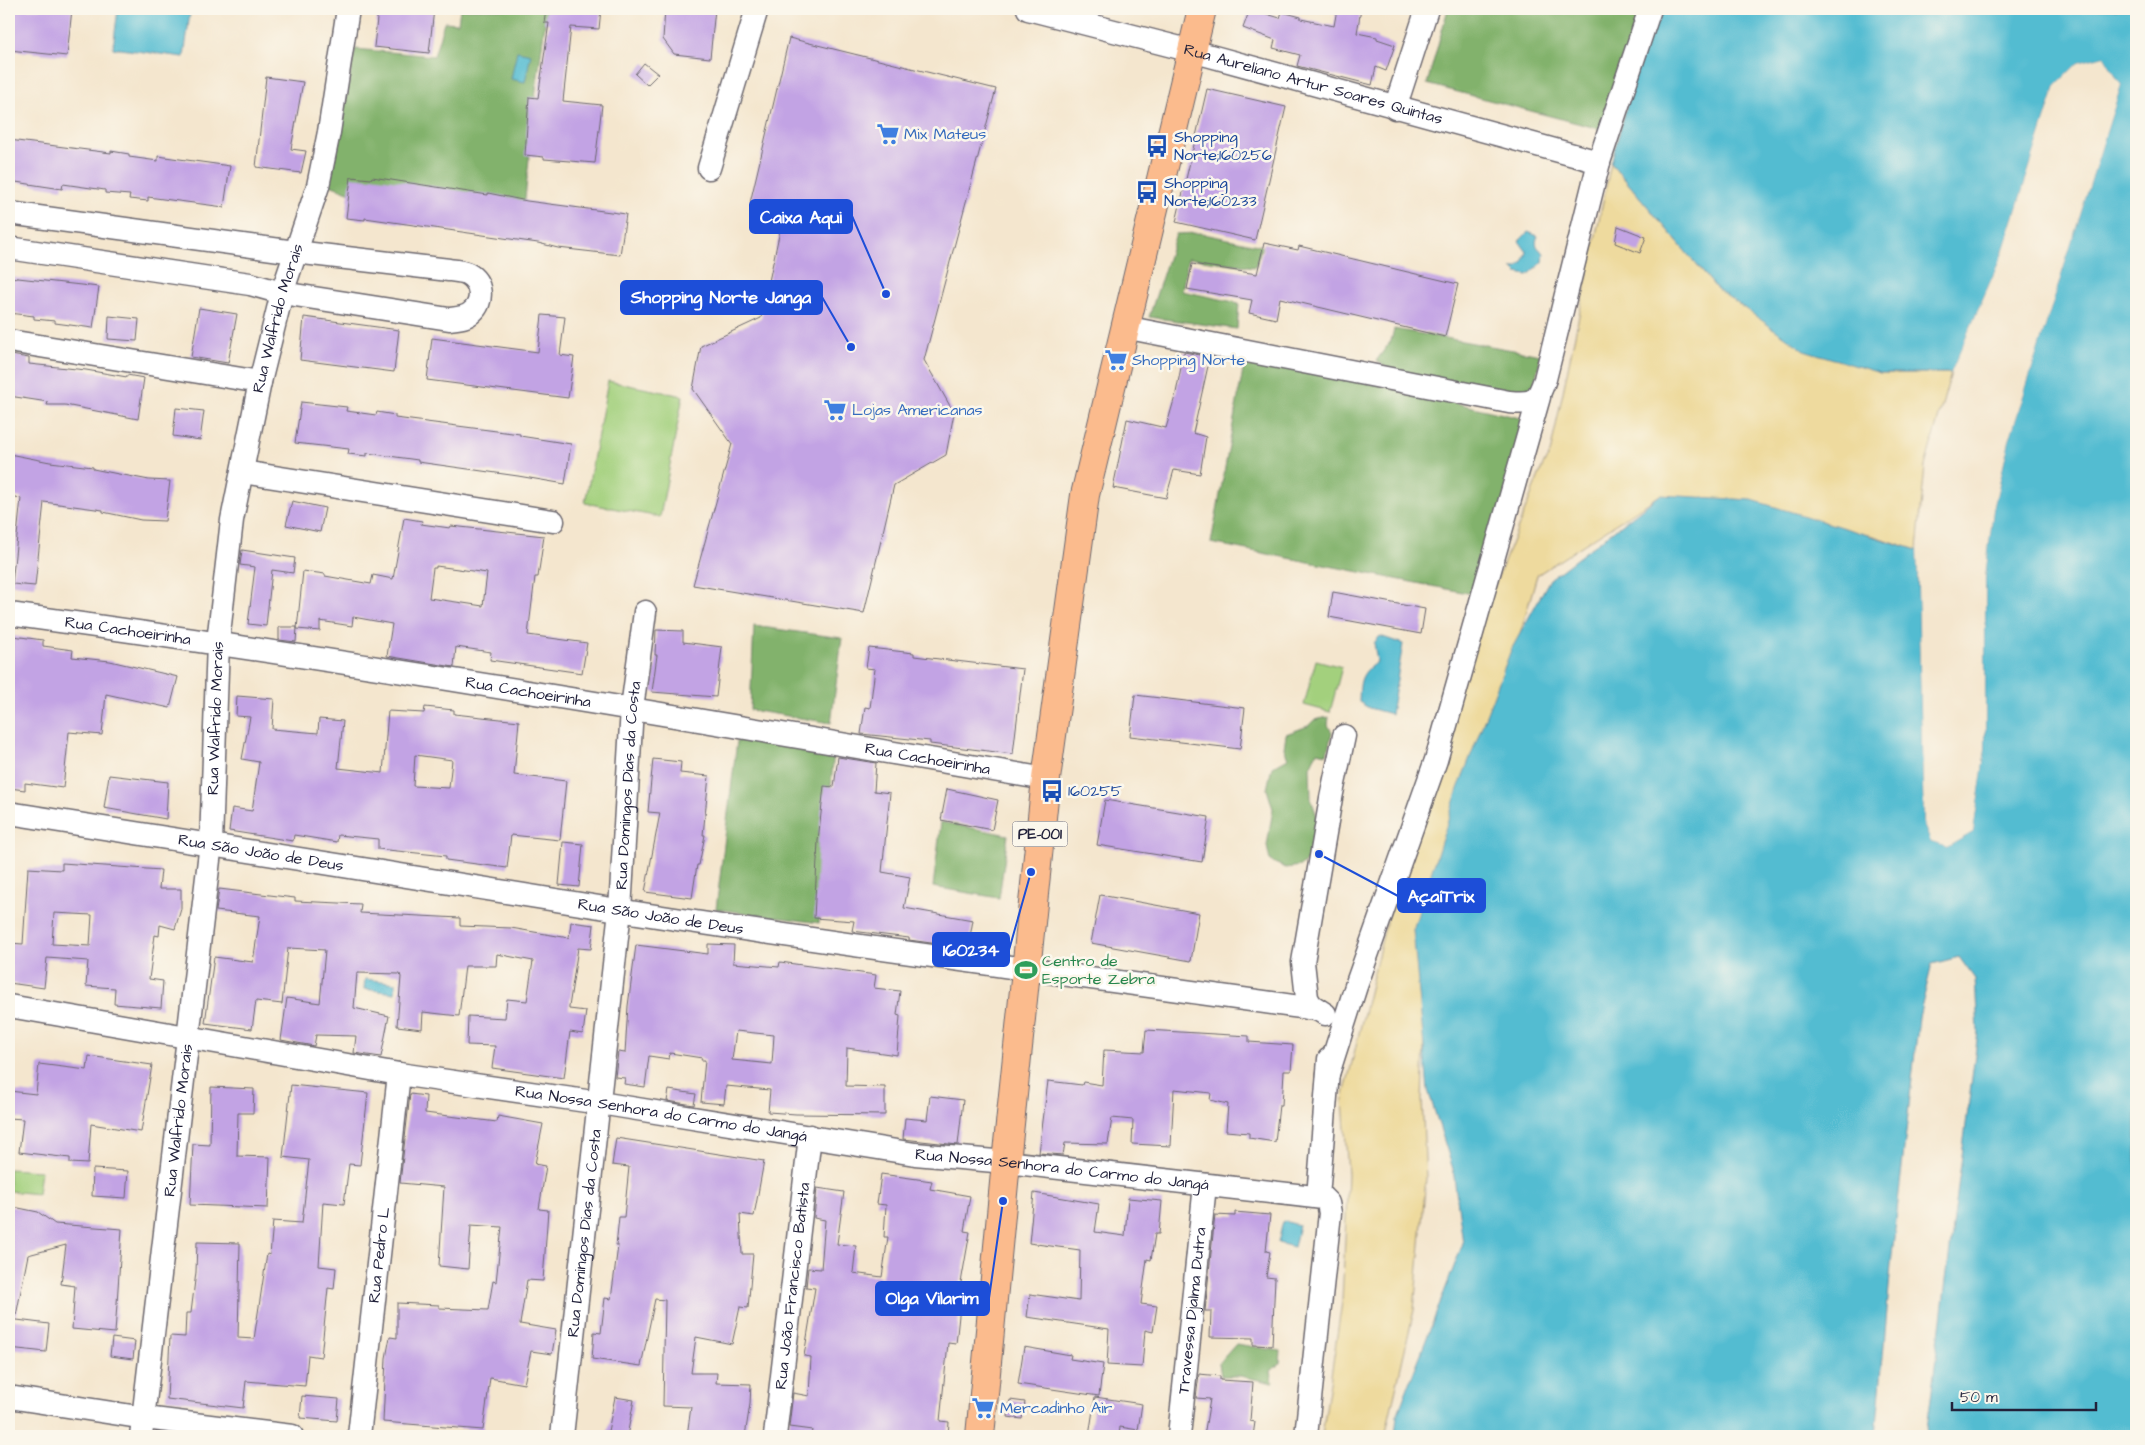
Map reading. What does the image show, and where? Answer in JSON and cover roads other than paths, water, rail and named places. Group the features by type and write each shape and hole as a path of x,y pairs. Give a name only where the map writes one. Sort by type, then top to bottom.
{"main road":[{"name":"PE-001","path":"980,1436 1006,1162 1046,779 1085,495 1202,9"}],"street":[{"name":"Rua Walfrido Morais","path":"143,1427 212,843 218,642 232,520 260,382 282,293 318,186 329,132 348,9"},
{"path":"709,168 757,9"},
{"name":"Rua Aureliano Artur Soares Quintas","path":"1028,9 1192,51 1395,108 1599,162"},
{"path":"1395,108 1427,9"},
{"path":"1328,1074 1356,986 1436,760 1545,379 1599,162 1650,9"},
{"path":"9,213 468,274 480,287 480,296 472,312 463,318 449,319 282,293 250,284 9,248"},
{"path":"1124,328 1509,402 1528,403 1539,397"},
{"path":"9,341 260,382"},
{"path":"242,472 553,521"},
{"name":"Rua Domingos Dias da Costa","path":"562,1436 620,910 632,708 645,612"},
{"name":"Rua Cachoeirinha","path":"9,614 218,642 632,708 1046,779"},
{"path":"1306,1436 1330,1213 1328,1204 1318,1197 1332,1030 1330,1019 1323,1012 1315,1009 1307,998 1303,962 1331,798 1344,736"},
{"name":"Rua São João de Deus","path":"9,813 212,843 620,910 1026,970 1315,1009"},
{"name":"Rua Nossa Senhora do Carmo do Jangá","path":"9,1006 399,1074 600,1103 914,1154 1006,1162 1318,1197"},
{"name":"Rua Pedro L","path":"359,1436 399,1074"},
{"name":"Rua João Francisco Batista","path":"776,1436 810,1136"},
{"name":"Travessa Djalma Dutra","path":"1179,1436 1205,1185"},
{"path":"9,1397 143,1427 292,1436"}],"water":[{"path":"118,9 157,9 190,13 184,57 113,48"},
{"path":"1653,9 2136,9 2136,1436 1926,1436 1978,1031 1975,979 1959,957 1932,964 1919,1017 1891,1264 1876,1436 1395,1436 1397,1416 1463,1243 1453,1169 1428,1090 1413,930 1458,789 1511,650 1550,579 1660,495 1752,500 1917,550 1924,825 1931,842 1947,847 1973,832 1985,750 1985,577 1993,510 2009,441 2121,85 2104,56 2078,63 2056,85 2002,255 1951,373 1880,373 1804,350 1717,289 1611,163"},
{"path":"517,51 531,54 525,82 511,79"},
{"path":"1528,232 1538,236 1537,246 1544,253 1543,262 1528,275 1517,273 1512,268 1518,268 1524,261 1527,252 1519,241"},
{"path":"1380,636 1403,644 1391,714 1369,708 1359,702 1362,679 1371,666 1377,662 1374,643"},
{"path":"365,979 396,983 395,993 364,989"},
{"path":"1283,1221 1299,1225 1294,1247 1278,1243"}],"place":[{"name":"Mix Mateus","path":"888,134"},
{"name":"Shopping Norte;160256","path":"1157,146"},
{"name":"Shopping Norte;160233","path":"1147,192"},
{"name":"Caixa Aqui","path":"886,294"},
{"name":"Shopping Norte Janga","path":"851,347"},
{"name":"Shopping Norte","path":"1116,360"},
{"name":"Lojas Americanas","path":"835,410"},
{"name":"160255","path":"1052,791"},
{"name":"AçaíTrix","path":"1319,854"},
{"name":"160234","path":"1031,872"},
{"name":"Centro de Esporte Zebra","path":"1026,970"},
{"name":"Olga Vilarim","path":"1003,1201"},
{"name":"Mercadinho Air","path":"983,1408"}]}
